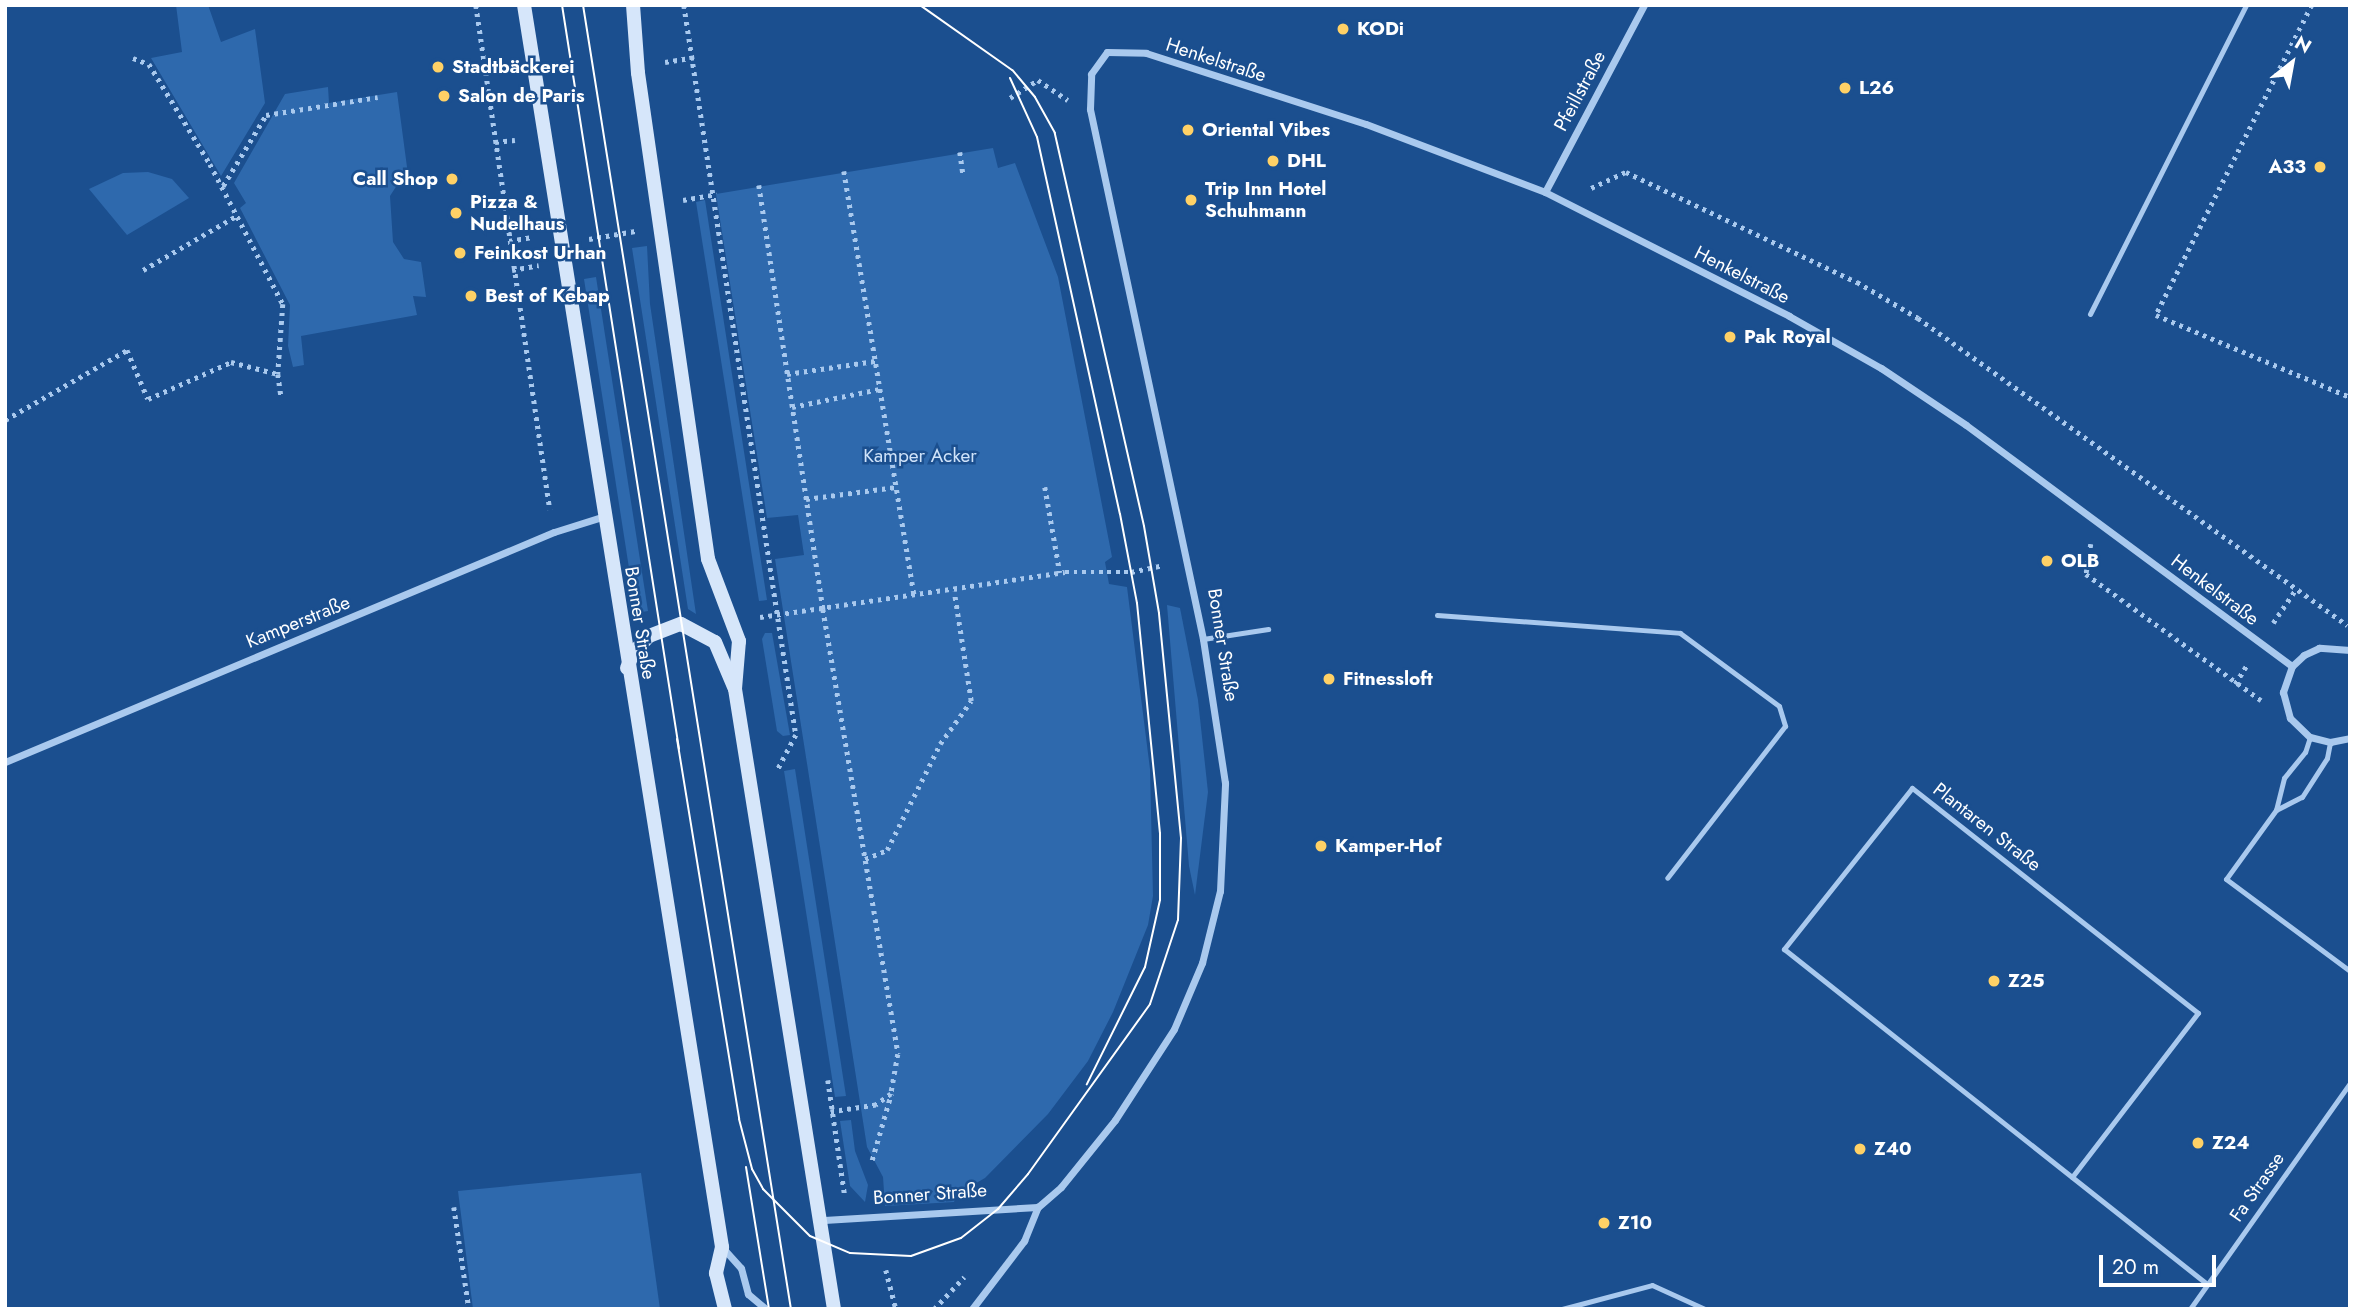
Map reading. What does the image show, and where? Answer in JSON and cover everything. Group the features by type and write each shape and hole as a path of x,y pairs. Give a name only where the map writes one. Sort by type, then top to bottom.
{"main road":[{"name":"Bonner Straße","path":"524,5 567,261 627,669 722,1247 716,1273 725,1309"},
{"path":"633,5 638,73 660,204 708,559 740,654 735,690"},
{"path":"627,669 633,653 649,636 681,624 715,642 735,690 824,1220 834,1309"}],"street":[{"name":"Pfeillstraße","path":"1545,192 1644,5"},
{"name":"Henkelstraße","path":"1107,52 1146,53 1366,124 1545,192 1789,316 1881,368 2292,666"},
{"name":"Bonner Straße","path":"972,1309 1024,1241 1038,1207 1061,1187 1140,1084 1174,1029 1212,933 1225,834 1225,783 1189,560 1090,109 1091,74 1107,52"},
{"name":"Kamperstraße","path":"5,762 554,532 604,516"},
{"path":"2350,650 2319,648 2292,666 2283,692 2290,718 2310,737 2330,743 2350,738"},
{"name":"Bonner Straße","path":"824,1220 1038,1207"},
{"name":"Bonner Straße","path":"722,1247 741,1268 748,1294 766,1309"}],"lane":[{"path":"2090,314 2246,5"},
{"path":"1437,615 1680,634 1779,706 1785,726 1667,878"},
{"path":"1203,639 1268,629"},
{"path":"2310,737 2305,752 2284,778 2276,810 2226,879 2350,971"},
{"path":"2276,810 2302,797 2328,758 2330,743"},
{"name":"Plantaren Straße","path":"2072,1177 2198,1013 1912,788 1784,949 2207,1284"},
{"name":"Fa Strasse","path":"2190,1309 2350,1083"},
{"path":"1562,1309 1652,1285 1705,1309"}],"path":[{"path":"476,5 512,270 550,510"},
{"path":"684,5 796,736 788,749"},
{"path":"2312,5 2156,314 2350,397"},
{"path":"664,62 698,57"},
{"path":"133,58 149,64 223,186 283,304 278,374 281,396"},
{"path":"1010,98 1038,80 1090,109"},
{"path":"223,186 266,116 378,97"},
{"path":"495,142 515,139"},
{"path":"960,152 963,174"},
{"path":"844,171 914,596"},
{"path":"1545,192 1600,187 1626,172 1857,282 1919,318 2347,624 2348,634"},
{"path":"759,185 823,609 898,1054 891,1094 872,1160"},
{"path":"512,270 587,257 584,240 638,231 634,208 714,195"},
{"path":"144,270 238,215"},
{"path":"509,241 531,237"},
{"path":"5,420 127,350 148,399 231,362 278,374"},
{"path":"787,374 875,361"},
{"path":"792,407 880,389"},
{"path":"806,499 896,487"},
{"path":"1045,487 1060,573"},
{"path":"2095,523 2085,574 2235,684 2290,718"},
{"path":"731,621 1060,573 1131,572 1189,560"},
{"path":"865,859 887,850 940,744 971,701 954,590"},
{"path":"806,1115 876,1105 891,1094"},
{"path":"454,1207 469,1309"},
{"path":"934,1309 970,1269"},
{"path":"886,1270 896,1309"}],"green space":[{"path":"176,5 208,5 221,42 255,29 265,103 221,176 151,58 182,52"},
{"path":"328,87 329,103 397,92 409,182 399,182 390,196 393,242 404,259 421,262 426,297 413,296 417,315 301,336 304,365 293,367 288,346 290,305 240,208 246,203 234,183 285,94"},
{"name":"Kamper Acker","path":"993,148 998,168 1015,163 1058,277 1112,557 1105,562 1109,584 1127,587 1150,769 1153,896 1148,925 1113,1012 1088,1061 1048,1114 985,1178 957,1194 954,1202 885,1206 883,1177 867,1147 775,559 804,555 798,515 767,518 716,194"},
{"path":"148,172 172,179 189,198 127,235 89,189 123,173"},
{"path":"705,200 767,600 759,601 696,202"},
{"path":"647,246 650,304 696,614 688,609 632,248"},
{"path":"596,277 648,611 636,613 584,279"},
{"path":"1167,605 1180,608 1198,700 1208,792 1195,895 1189,866"},
{"path":"765,633 772,633 790,735 783,736 777,731 762,639"},
{"path":"795,769 846,1096 835,1097 784,771"},
{"path":"851,1120 855,1151 868,1185 865,1202 850,1186 840,1121"},
{"path":"641,1173 660,1309 473,1309 458,1191"}],"tram line":[{"path":"562,5 679,749"},
{"path":"583,5 791,1309"},
{"path":"677,739 739,1119 752,1169 763,1189 810,1236 850,1253 911,1256 961,1238 998,1209 1028,1174 1150,1004 1178,920 1181,838 1159,613 1144,526 1055,133 1035,97 1012,70 920,5"},
{"path":"1010,78 1037,137 1120,514 1137,603 1160,833 1160,900 1145,967 1087,1084"},
{"path":"746,1167 769,1309"}],"place":[{"name":"KODi","path":"1343,29"},
{"name":"Stadtbäckerei","path":"438,67"},
{"name":"L26","path":"1845,88"},
{"name":"Salon de Paris","path":"444,96"},
{"name":"Oriental Vibes","path":"1188,130"},
{"name":"DHL","path":"1273,161"},
{"name":"A33","path":"2320,167"},
{"name":"Call Shop","path":"452,179"},
{"name":"Trip Inn Hotel Schuhmann","path":"1191,200"},
{"name":"Pizza & Nudelhaus","path":"456,213"},
{"name":"Feinkost Urhan","path":"460,253"},
{"name":"Best of Kebap","path":"471,296"},
{"name":"Pak Royal","path":"1730,337"},
{"name":"OLB","path":"2047,561"},
{"name":"Fitnessloft","path":"1329,679"},
{"name":"Kamper-Hof","path":"1321,846"},
{"name":"Z25","path":"1994,981"},
{"name":"Z24","path":"2198,1143"},
{"name":"Z40","path":"1860,1149"},
{"name":"Z10","path":"1604,1223"}]}
